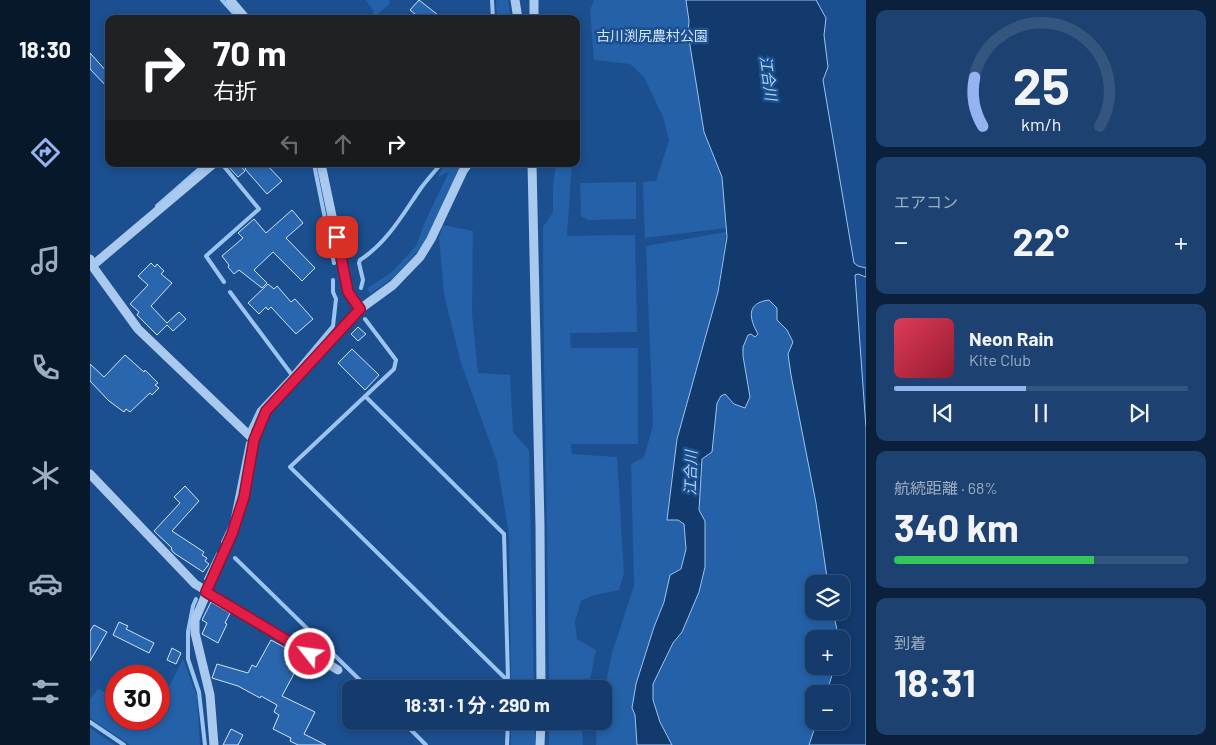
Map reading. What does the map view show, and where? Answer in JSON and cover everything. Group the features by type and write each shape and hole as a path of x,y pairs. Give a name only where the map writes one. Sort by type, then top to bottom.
{"street":[{"path":"230,0 243,15"},
{"path":"515,0 517,15"},
{"path":"534,0 534,15"},
{"path":"208,167 91,262 138,329 254,440"},
{"path":"322,167 348,292 360,309"},
{"path":"214,745 210,695 195,632 195,620 232,534 244,497 254,440 266,411 360,309 393,285 420,257 431,239 466,167"},
{"path":"532,167 540,526 541,680"},
{"path":"90,474 195,584 338,670"},
{"path":"540,745 541,730"}],"green space":[{"path":"366,0 389,0 390,3 377,15 371,15 374,12"},
{"path":"496,0 508,0 510,15 497,15"},
{"name":"古川渕尻農村公園","path":"594,0 686,0 689,21 688,33 704,132 722,177 726,228 645,238 643,182 656,181 669,140 663,117 644,77 630,64 594,60 590,10"},
{"path":"443,167 462,167 423,245 394,277 370,294 367,288 391,273 416,246 424,224 449,172 437,177"},
{"path":"556,167 572,167 567,236 635,235 637,332 570,333 571,348 638,348 638,444 571,444 572,454 617,457 624,573 619,590 594,595 581,601 575,622 577,639 596,650 590,680 549,680 543,227 553,212"},
{"path":"636,182 636,219 588,220 581,216 580,183"},
{"path":"443,225 473,231 472,314 478,373 510,375 513,432 529,450 534,680 511,680 509,535 497,462 461,363 444,294 439,238"},
{"path":"726,232 718,292 677,439 667,520 678,520 684,524 685,556 654,627 636,684 632,708 635,715 637,745 596,745 597,730 612,730 612,680 606,680 612,653 634,586 631,464 644,457 653,426 646,246"},
{"path":"769,300 777,308 777,320 787,330 793,342 788,354 816,503 827,575 805,575 805,620 835,620 837,630 805,630 805,675 832,675 829,685 805,685 805,730 814,730 809,745 672,745 660,722 653,700 653,684 673,643 682,632 699,592 705,567 705,521 699,510 702,459 712,451 717,403 721,396 725,394 734,404 745,408 743,347 748,335 753,335 751,317 753,308"},
{"path":"183,659 197,696 200,745 130,745 108,730 170,730 170,684"},
{"path":"98,689 105,692 105,728 90,718 90,699"},
{"path":"90,728 115,745 90,745"},
{"path":"511,730 535,730 535,745 511,745"},
{"path":"549,730 582,730 583,745 549,745"}],"water":[{"name":"江合川","path":"686,0 816,0 826,18 824,35 828,67 823,80 854,263 866,268 866,277 858,274 855,275 866,428 866,745 809,745 814,730 850,730 850,685 829,685 832,675 850,675 850,630 837,630 835,620 850,620 850,575 827,575 816,503 791,375 788,354 793,342 787,330 777,320 777,308 769,300 756,304 753,308 751,317 758,334 755,337 751,334 748,335 743,347 750,397 745,408 734,404 725,394 721,396 717,403 712,452 702,459 699,510 705,521 705,567 699,592 682,632 673,643 653,684 653,700 660,722 672,745 637,745 635,715 632,708 636,684 664,602 670,575 681,569 686,549 684,524 678,520 667,520 677,439 718,292 727,237 722,177 704,132 688,33 689,21"}],"building":[{"path":"419,0 438,15 416,15 410,10"},
{"path":"90,53 105,70 105,85 90,69"},
{"path":"229,167 242,167 245,171 238,177"},
{"path":"247,167 269,167 282,181 267,194 245,169"},
{"path":"292,210 303,223 286,238 315,268 302,281 273,252 254,270 267,283 262,288 239,270 234,274 222,256 243,238 238,233 254,219 266,233"},
{"path":"151,263 155,267 157,264 164,271 161,274 172,283 151,306 167,323 179,312 186,319 173,331 167,325 157,335 137,315 139,312 130,304 148,285 138,276"},
{"path":"268,284 274,289 277,286 291,302 295,299 313,319 296,334 271,307 268,310 266,307 259,314 248,303"},
{"path":"358,327 366,334 358,341 351,334"},
{"path":"352,349 379,375 365,390 338,363"},
{"path":"125,355 144,372 145,370 158,383 155,385 159,388 152,395 150,393 130,412 126,409 124,412 109,401 90,381 90,364 104,377"},
{"path":"185,486 199,501 172,531 204,552 202,555 207,558 205,561 209,564 203,572 174,553 172,548 154,531 180,503 174,497"},
{"path":"211,602 230,613 218,643 202,634 207,623 202,620"},
{"path":"119,622 128,626 126,629 154,643 149,653 113,635"},
{"path":"94,625 107,632 90,661 90,631"},
{"path":"271,640 293,652 286,664 296,670 282,696 315,712 304,734 326,745 298,745 290,741 291,738 273,729 279,715 274,712 277,705 238,686 212,678 217,664 248,673 252,665 256,667"},
{"path":"172,648 181,653 176,664 167,660"},
{"path":"231,729 243,735 238,745 223,745"}],"waterway":[{"path":"222,0 235,15"},
{"path":"492,0 493,15"},
{"path":"157,206 202,167"},
{"path":"224,167 259,209 206,256 224,282"},
{"path":"315,167 334,263"},
{"path":"361,288 363,280 360,260 386,237 438,167"},
{"path":"250,429 259,410 292,375 333,326 336,299 333,292 333,280"},
{"path":"230,292 292,375"},
{"path":"365,319 396,360 394,369 290,467 505,678 508,678 504,534 365,396"},
{"path":"223,542 232,523 248,443"},
{"path":"206,579 218,554"},
{"path":"235,558 360,680"},
{"path":"196,599 188,632 188,659 199,692 205,745"},
{"path":"90,722 124,745"},
{"path":"411,730 426,745"},
{"path":"507,745 508,730"}],"route":[{"path":"310,654 206,592 232,534 244,497 254,440 266,411 360,309 348,292 337,237"}]}
